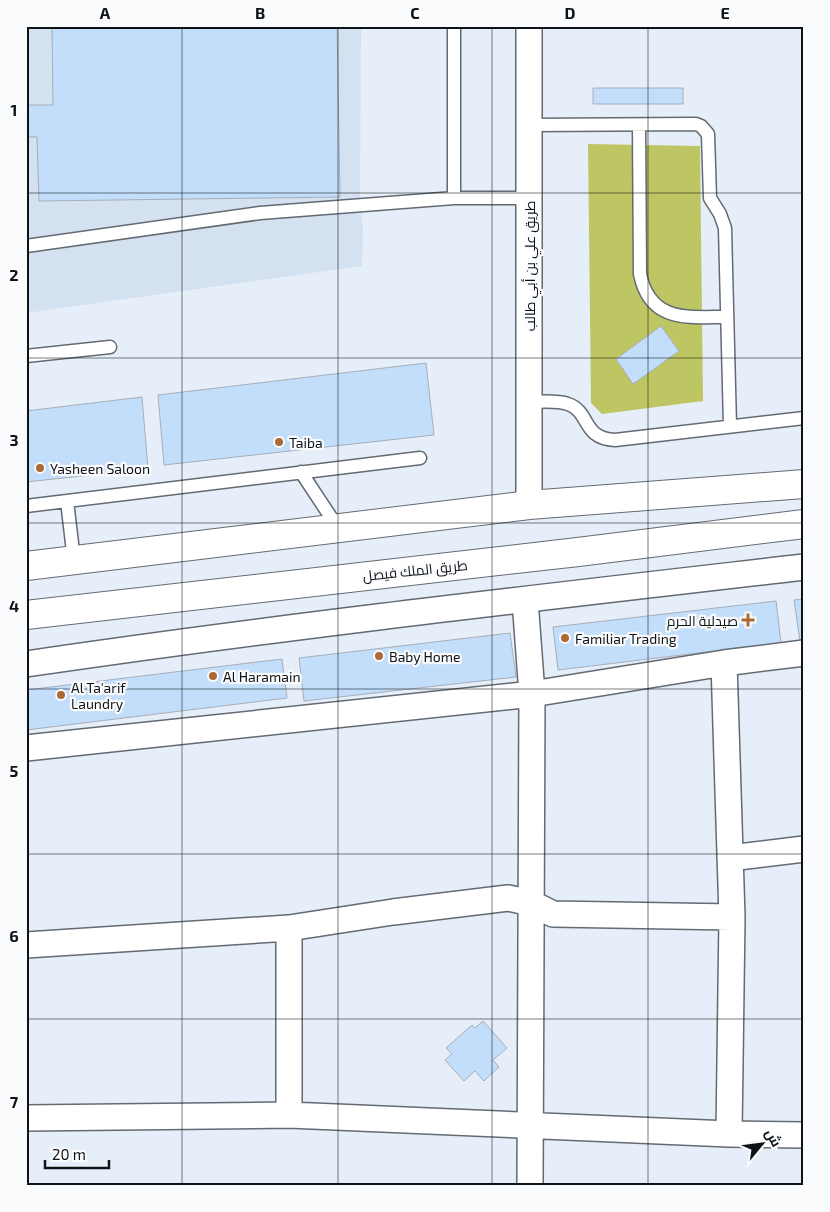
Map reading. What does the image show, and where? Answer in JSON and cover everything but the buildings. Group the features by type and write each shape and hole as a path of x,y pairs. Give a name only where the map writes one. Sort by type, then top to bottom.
{"main road":[{"path":"26,566 529,505 804,484"},
{"path":"578,552 688,525 804,510"},
{"name":"طريق الملك فيصل","path":"26,615 578,552 804,524"}],"street":[{"name":"طريق علي بن أبي طالب","path":"529,26 529,505"},
{"path":"26,664 148,646 804,567"},
{"path":"525,600 532,694 530,1186"},
{"path":"26,748 532,694 724,663 804,654"},
{"path":"724,663 732,917 729,1134"},
{"path":"730,858 804,850"},
{"path":"26,945 289,928 393,912 508,898 531,903 553,914 732,917"},
{"path":"288,1115 289,928"},
{"path":"26,1118 288,1115 729,1134 804,1135"}],"lane":[{"path":"454,26 454,198"},
{"path":"529,125 696,124 701,126 708,134 710,198 720,214 725,228 730,426"},
{"path":"639,125 640,274 643,286 655,305 664,312 675,316 727,317"},
{"path":"26,246 260,213 454,198 529,198"},
{"path":"26,356 110,347"},
{"path":"529,402 568,404 581,414 589,429 596,435 605,439 615,440 804,418"},
{"path":"26,506 420,458"},
{"path":"301,472 338,528"},
{"path":"66,501 74,560"}],"shaded area":[{"path":"26,26 361,26 360,202 363,227 362,266 26,313"}],"green space":[{"path":"588,144 700,146 703,401 602,414 591,403","holes":["661,326 679,351 634,383 616,359"]}],"place":[{"name":"Taiba","path":"279,442"},
{"name":"Yasheen Saloon","path":"40,468"},
{"name":"صيدلية الحرم","path":"748,620"},
{"name":"Familiar Trading","path":"565,638"},
{"name":"Baby Home","path":"379,656"},
{"name":"Al Haramain","path":"213,676"},
{"name":"Al Ta'arif Laundry","path":"61,695"}]}
